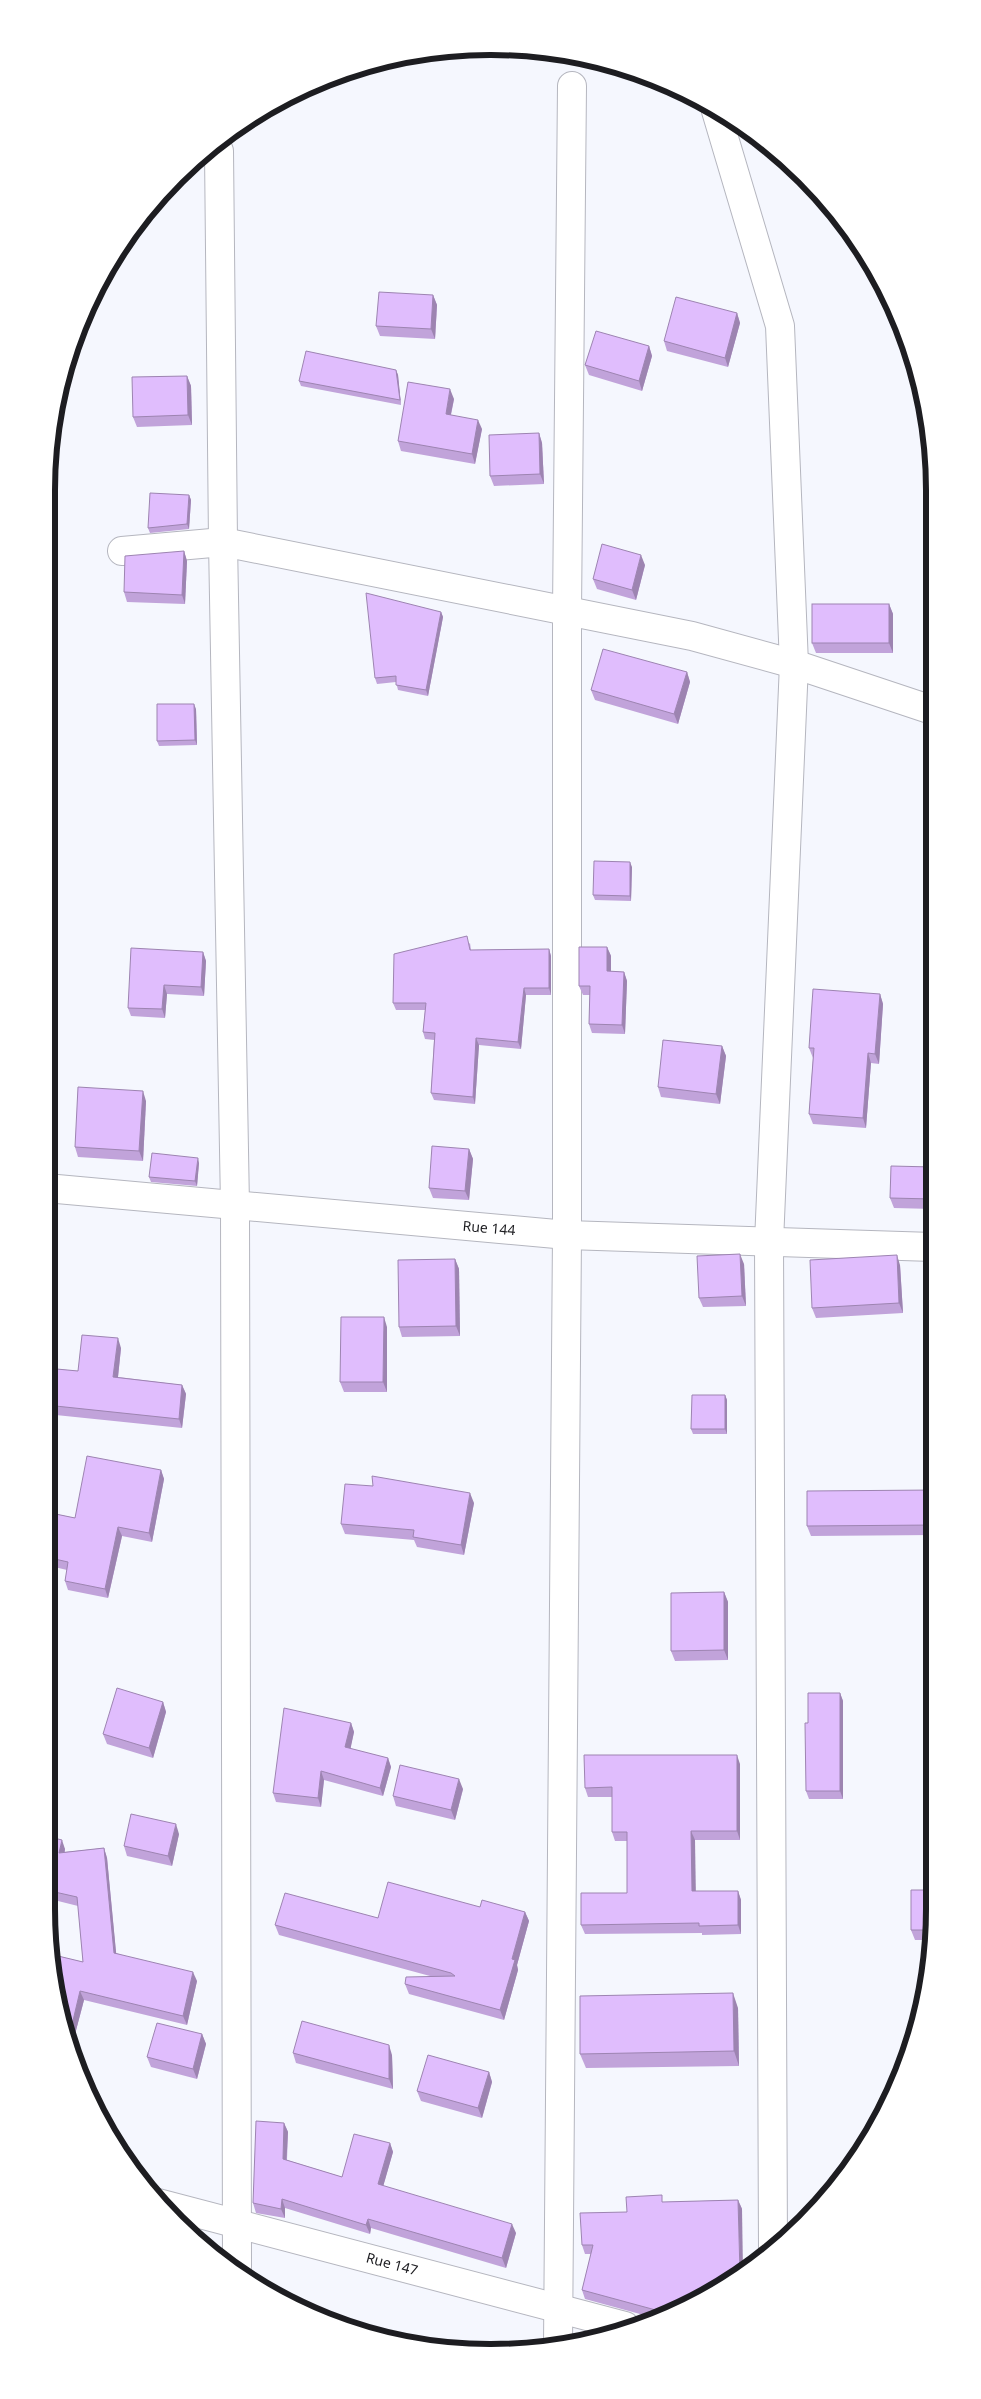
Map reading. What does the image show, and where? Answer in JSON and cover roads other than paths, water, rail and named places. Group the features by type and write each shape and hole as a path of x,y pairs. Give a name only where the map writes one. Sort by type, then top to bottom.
{"street":[{"path":"558,2338 567,1235 567,611 572,86"},
{"path":"719,120 780,326 794,664 769,1242 773,2240"},
{"path":"219,152 223,542 235,1205 237,2262"},
{"path":"122,551 223,542 692,636 794,664 926,708"},
{"name":"Rue 144","path":"55,1189 567,1235 926,1247"},
{"name":"Rue 147","path":"173,2206 619,2324"}]}
